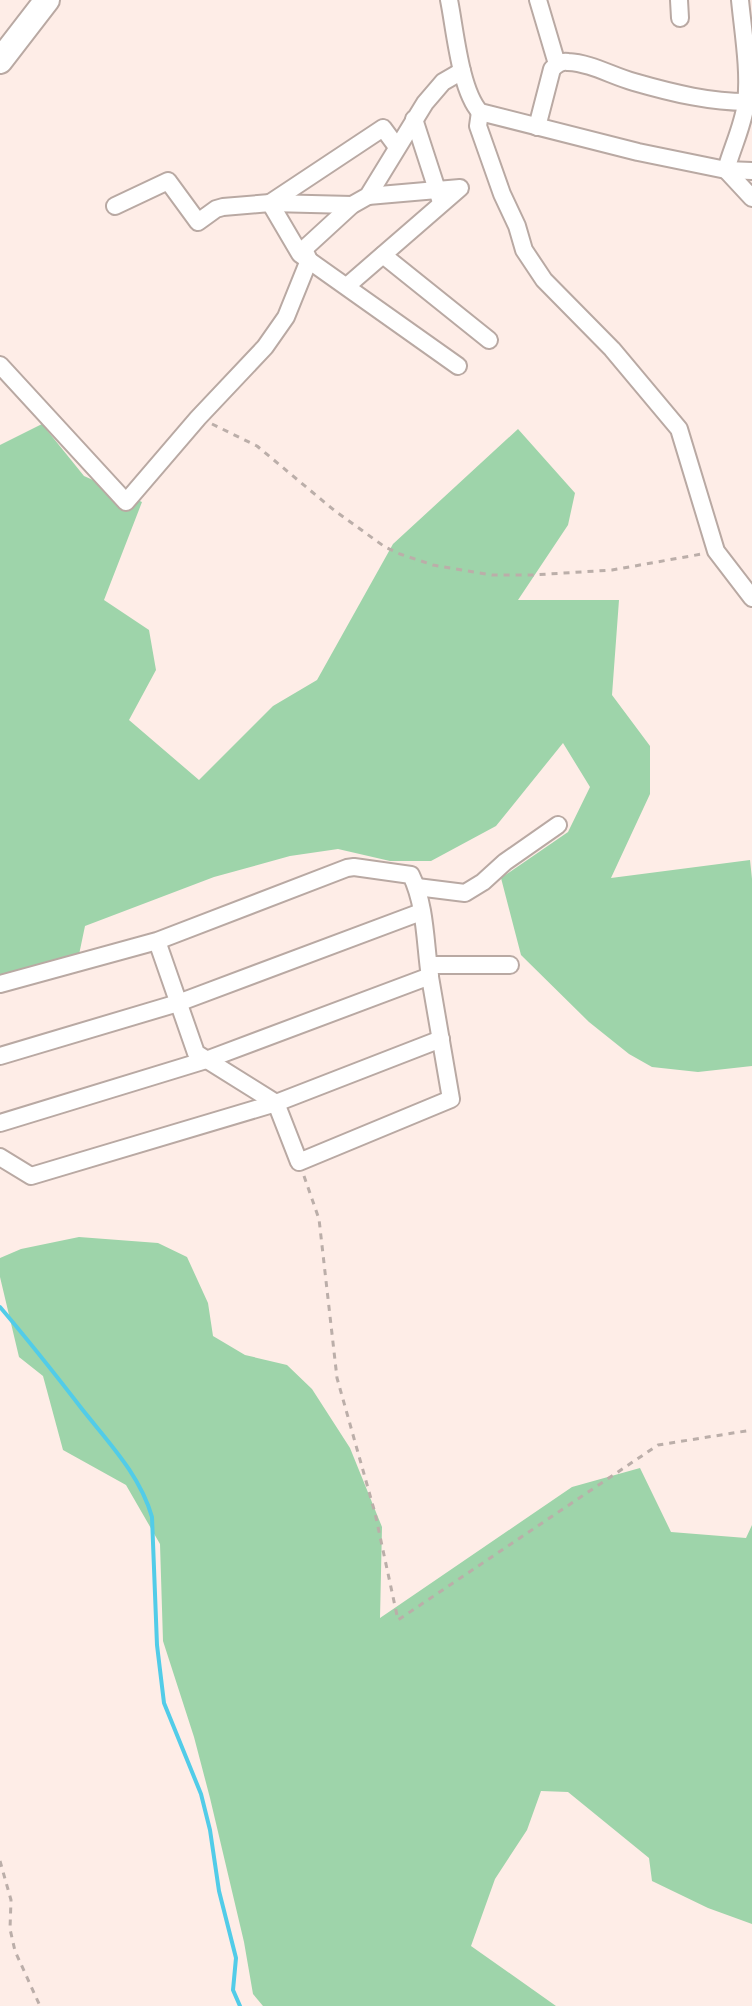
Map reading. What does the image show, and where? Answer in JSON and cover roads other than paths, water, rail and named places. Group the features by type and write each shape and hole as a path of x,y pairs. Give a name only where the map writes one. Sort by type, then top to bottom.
{"highway":[{"path":"0,61 47,0"}],"street":[{"path":"449,0 462,71 472,104 480,112 638,152 726,170 752,171"},
{"path":"538,0 557,64"},
{"path":"679,0 680,18"},
{"path":"726,170 749,102 740,0"},
{"path":"537,127 552,69 565,61 634,82 703,98 749,102"},
{"path":"0,365 126,502 198,418 265,347 286,317 307,265 304,249 352,205 368,196 414,119 443,82 462,71"},
{"path":"480,112 478,126 524,250 544,280 612,349 679,429 716,551 752,598"},
{"path":"414,119 439,197"},
{"path":"270,203 383,128 397,147"},
{"path":"726,170 752,198"},
{"path":"115,206 168,181 198,222 223,207 270,203 352,205"},
{"path":"368,196 439,197"},
{"path":"347,286 383,255 439,197"},
{"path":"270,203 300,254 458,366"},
{"path":"383,255 489,340"},
{"path":"417,887 465,893 558,825"},
{"path":"0,984 157,941 347,868 411,875 417,887 451,1099 299,1162 276,1103 196,1053 157,941"},
{"path":"0,1056 178,1003 421,912"},
{"path":"0,1123 206,1060 429,970 510,965"},
{"path":"0,1157 31,1176 276,1103 441,1039"}],"waterway":[{"path":"0,1307 123,1460 147,1502 152,1517 157,1645 164,1703 201,1794 219,1891 236,1958 233,1990 240,2006"}]}
